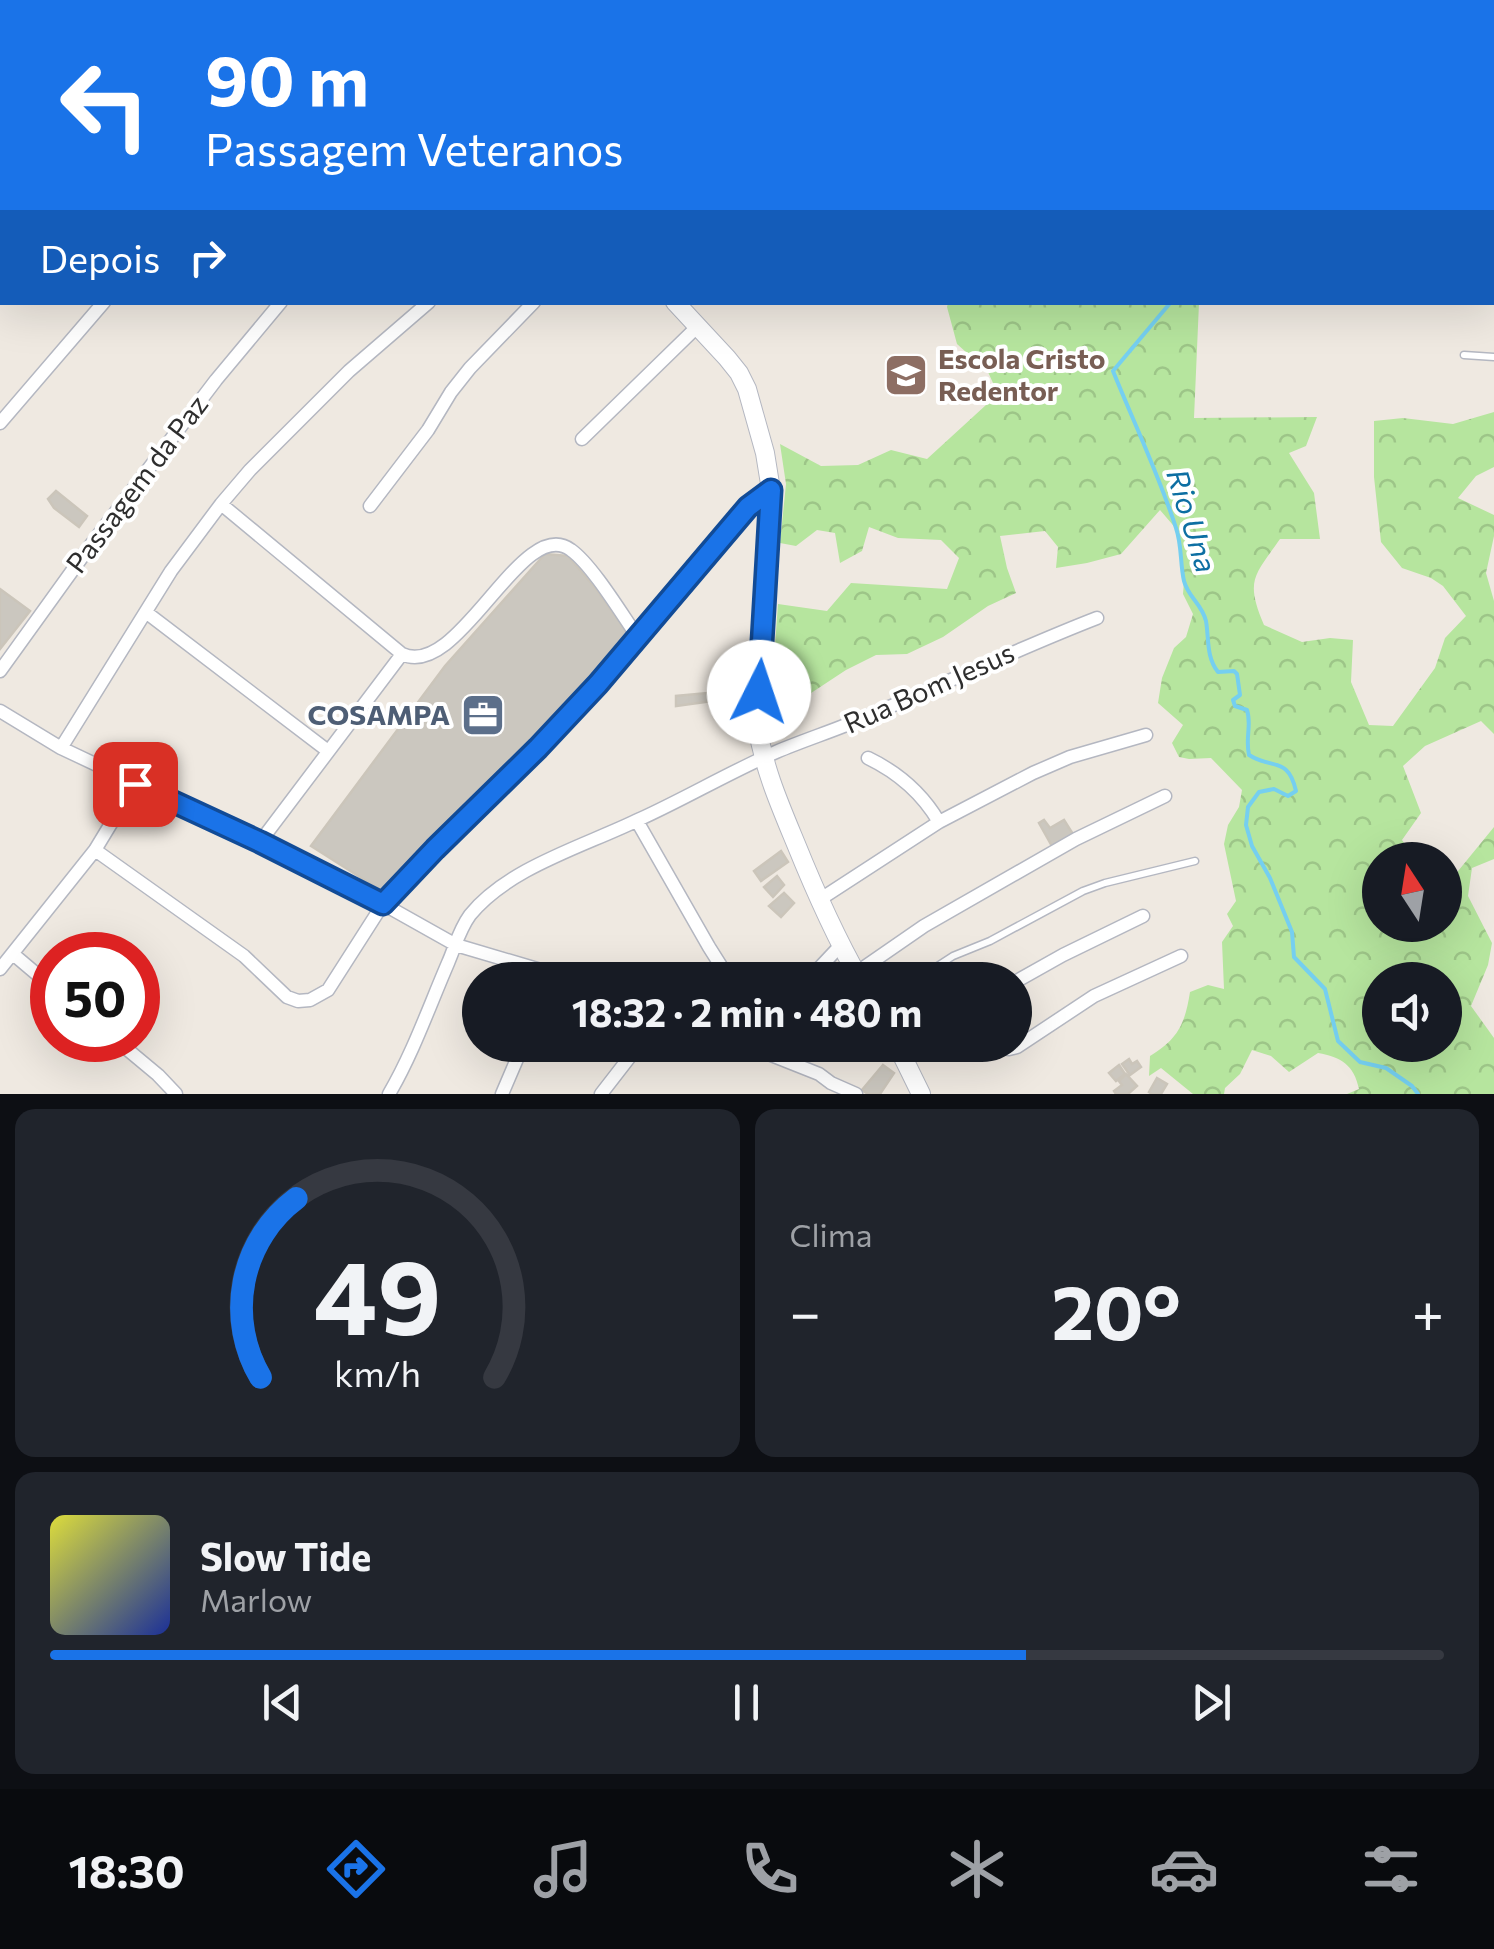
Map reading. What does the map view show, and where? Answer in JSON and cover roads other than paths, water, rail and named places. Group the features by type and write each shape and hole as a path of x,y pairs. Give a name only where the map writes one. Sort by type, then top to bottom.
{"main road":[{"path":"677,305 727,358 747,389 759,428 771,490 757,724 762,759 819,900 849,962"},
{"path":"905,1062 921,1094"}],"street":[{"path":"0,422 101,305"},
{"name":"Passagem da Paz","path":"0,671 90,546 278,305"},
{"path":"61,748 171,572 222,504 250,470 349,371 426,305"},
{"path":"370,506 470,368 531,305"},
{"path":"582,439 698,326"},
{"path":"95,850 244,956 287,997 310,1000 328,990 383,904 598,684 748,507 771,490"},
{"path":"222,504 402,654 414,659 440,648 492,598 527,556 554,544 569,547 585,564 637,636"},
{"path":"147,613 328,751"},
{"name":"Rua Bom Jesus","path":"388,1094 459,932 484,902 520,874 762,759 1098,618"},
{"path":"260,842 402,654"},
{"path":"0,711 61,748 260,842 456,944 507,962"},
{"path":"819,900 939,822 1033,773 1070,757 1146,734"},
{"path":"868,758 913,788 939,822"},
{"path":"0,969 95,850 135,784"},
{"path":"877,962 924,926 1076,839 1165,796"},
{"path":"637,821 719,962"},
{"path":"1032,973 1143,916"},
{"path":"825,962 840,946"},
{"path":"13,954 30,968"},
{"path":"1032,1036 1094,996 1181,956"},
{"path":"143,1062 176,1094"},
{"path":"502,1094 516,1062"},
{"path":"601,1094 626,1062"},
{"path":"789,1062 856,1094"}],"lane":[{"path":"1464,355 1494,358"},
{"path":"944,962 1083,891 1195,862"}],"waterway":[{"name":"Rio Una","path":"1168,305 1113,371 1178,534 1184,581 1204,615 1211,660 1218,672 1237,674 1240,695 1233,700 1235,706 1247,710 1249,755 1284,768 1293,780 1296,791 1288,796 1274,789 1259,792 1248,807 1246,825 1252,846 1292,932 1294,957 1325,989 1338,1041 1360,1062 1386,1068 1418,1094"}],"place":[{"name":"Escola Cristo Redentor","path":"906,375"},
{"name":"COSAMPA","path":"483,715"}]}
